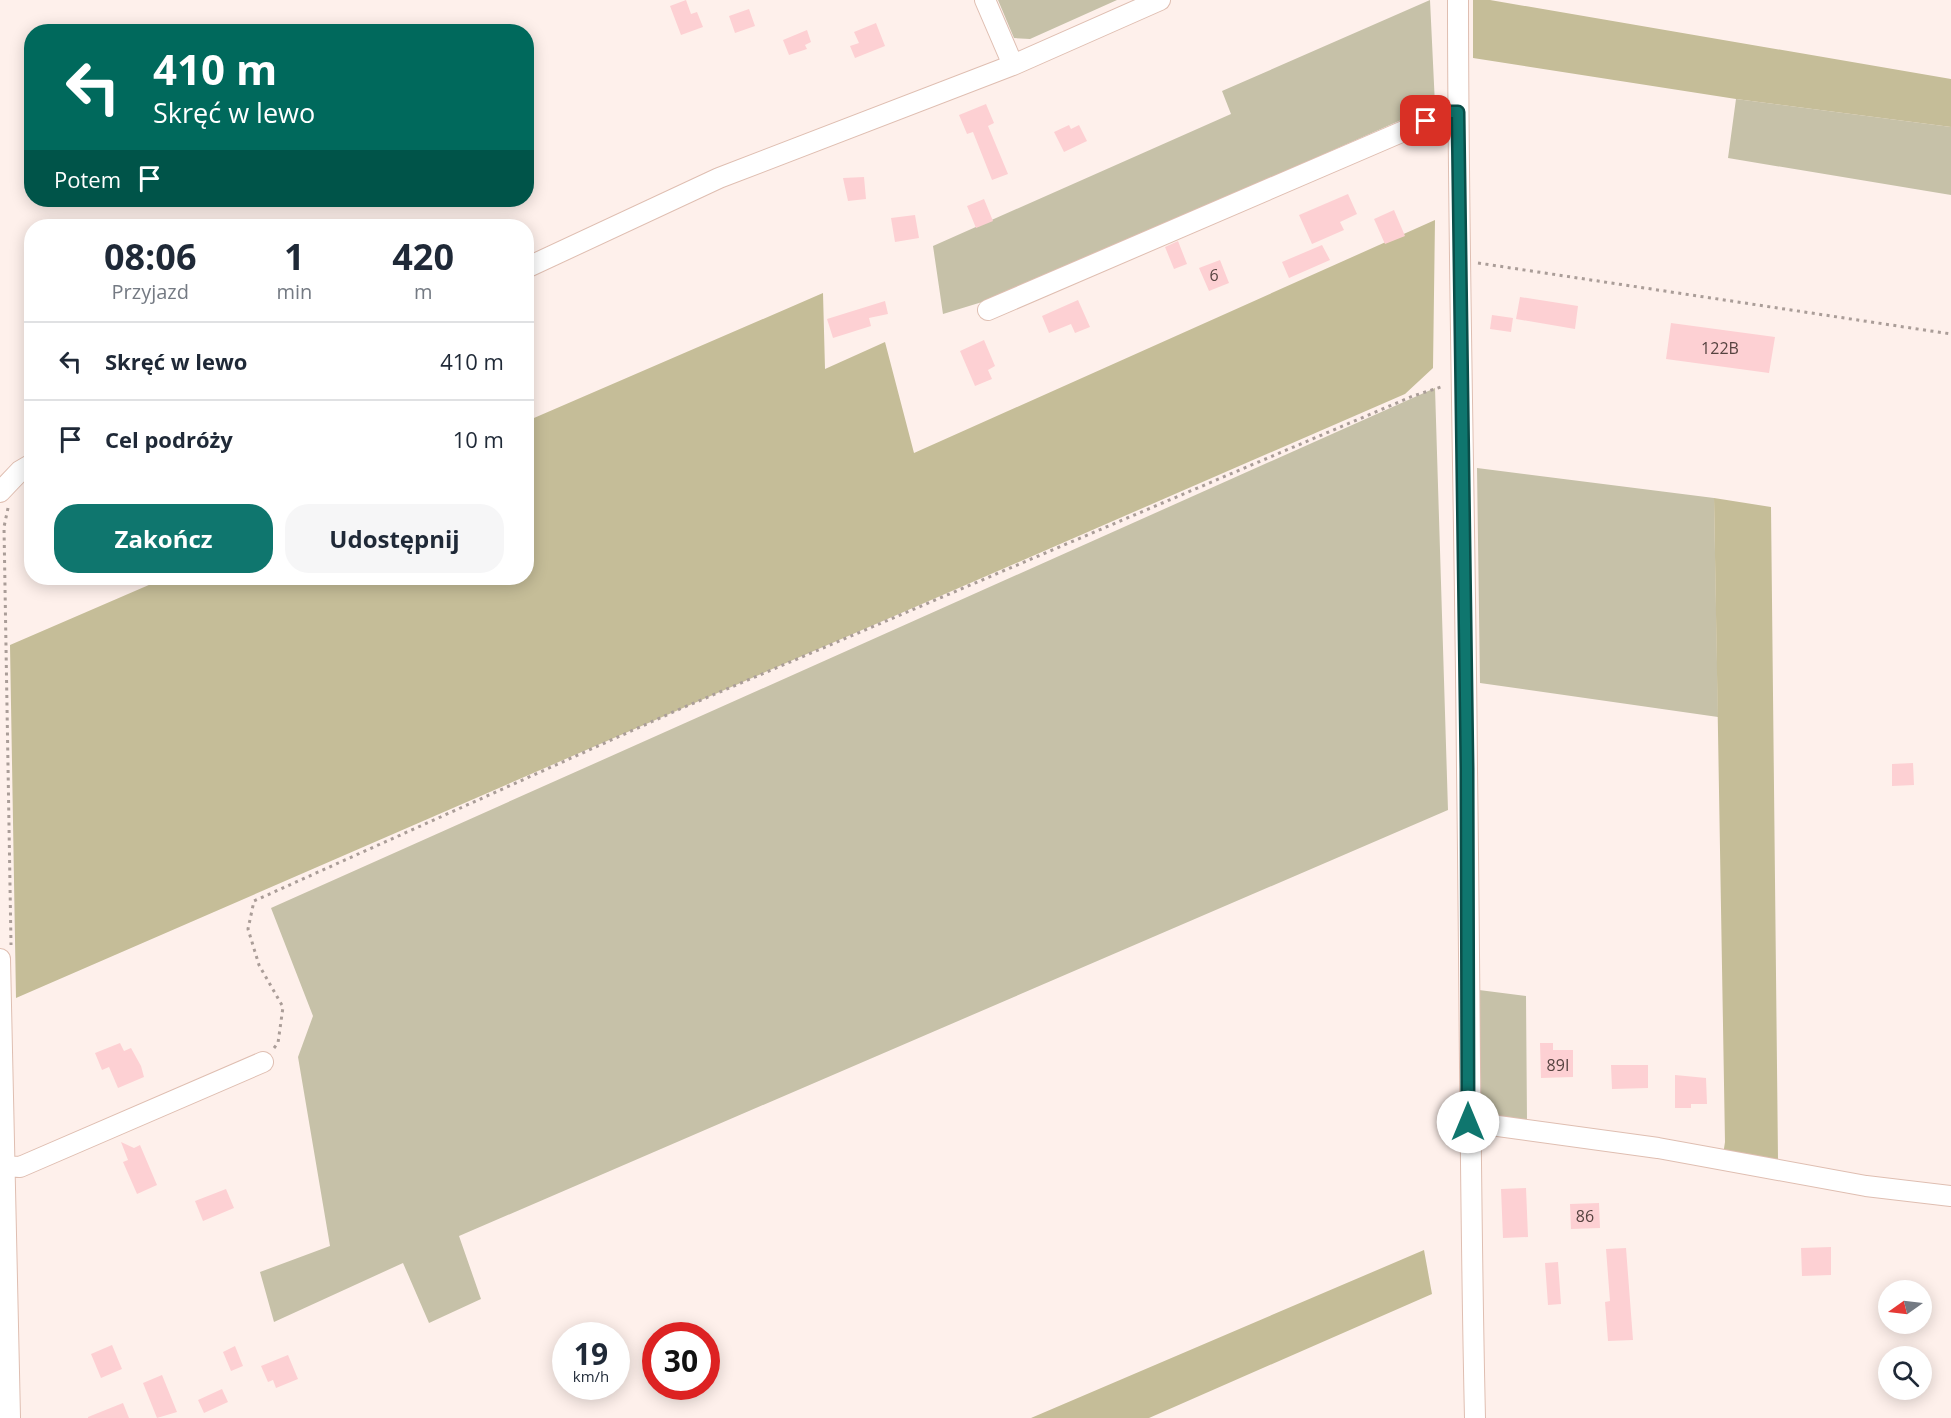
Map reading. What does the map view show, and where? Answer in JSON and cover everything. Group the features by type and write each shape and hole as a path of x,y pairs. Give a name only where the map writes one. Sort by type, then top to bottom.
{"street":[{"path":"986,0 1013,65"},
{"path":"534,264 718,178 1013,65 1160,0"},
{"path":"1458,0 1460,385 1467,769 1468,1122 1476,1418"},
{"path":"988,310 1448,112 1458,112"},
{"path":"3,491 24,471"},
{"path":"6,956 5,1166 10,1418"},
{"path":"5,1166 20,1167 263,1062"},
{"path":"1468,1122 1658,1148 1866,1186 1951,1196"}],"path":[{"path":"1460,260 1951,334"},
{"path":"263,1062 278,1043 283,1007 260,964 248,929 254,901 701,700 1413,396 1447,384 1460,385"},
{"path":"3,491 6,956"}],"shaded area":[{"path":"998,0 1117,0 1030,39 1014,38"},
{"path":"1430,0 1435,105 1005,295 943,314 933,246 1231,114 1222,91"},
{"path":"1473,0 1490,0 1951,79 1951,127 1736,99 1473,58"},
{"path":"1736,99 1951,127 1951,195 1728,158"},
{"path":"1435,220 1433,368 1405,394 16,998 10,645 149,585 534,585 534,418 823,293 825,369 885,342 914,453"},
{"path":"1435,388 1448,810 459,1236 481,1299 429,1323 403,1263 274,1322 260,1272 330,1246 298,1057 313,1016 271,908"},
{"path":"1477,468 1714,498 1718,717 1480,683"},
{"path":"1714,498 1771,507 1778,1160 1723,1155 1725,1142"},
{"path":"1479,990 1526,996 1527,1122 1479,1114"},
{"path":"1424,1250 1432,1294 1149,1418 1031,1418"}],"building":[{"path":"686,0 691,14 697,12 703,27 681,35 670,6"},
{"path":"749,9 755,26 735,33 729,16"},
{"path":"876,23 885,46 855,58 850,46 859,43 854,32"},
{"path":"807,30 811,42 805,45 807,49 789,55 783,40"},
{"path":"986,104 994,123 988,126 1008,174 992,180 973,132 967,134 959,115"},
{"path":"1069,125 1071,129 1079,125 1087,141 1064,152 1054,132"},
{"path":"864,177 866,199 848,201 843,178"},
{"path":"1348,194 1357,214 1340,222 1344,230 1312,244 1299,215"},
{"path":"984,199 993,221 976,228 967,206"},
{"path":"1394,210 1405,236 1385,244 1374,219"},
{"path":"915,215 919,238 895,242 891,218"},
{"path":"1178,241 1187,264 1174,269 1165,247"},
{"path":"1322,245 1330,260 1289,278 1282,262"},
{"path":"1220,260 1229,283 1209,291 1199,268"},
{"path":"1520,297 1578,306 1575,329 1516,319"},
{"path":"1078,300 1090,327 1075,333 1071,324 1049,333 1042,316"},
{"path":"885,301 888,314 869,318 871,326 833,338 827,319"},
{"path":"1492,315 1513,318 1511,332 1490,329"},
{"path":"1671,323 1775,337 1769,373 1666,359"},
{"path":"984,340 995,366 988,370 992,379 975,386 960,351"},
{"path":"1913,763 1914,785 1892,786 1892,764"},
{"path":"120,1043 124,1051 131,1048 144,1077 118,1088 109,1067 102,1070 95,1053"},
{"path":"1540,1043 1553,1043 1553,1050 1573,1050 1573,1077 1541,1078"},
{"path":"1611,1065 1648,1065 1648,1088 1612,1089"},
{"path":"1675,1075 1706,1078 1707,1104 1691,1104 1691,1108 1675,1108"},
{"path":"121,1142 134,1148 140,1145 157,1185 137,1194 123,1162 128,1160"},
{"path":"1526,1188 1528,1237 1503,1238 1501,1189"},
{"path":"226,1189 234,1208 203,1221 195,1201"},
{"path":"1599,1203 1600,1228 1571,1229 1570,1204"},
{"path":"1831,1247 1831,1275 1802,1276 1801,1248"},
{"path":"1626,1248 1633,1340 1608,1341 1605,1302 1610,1301 1606,1249"},
{"path":"1558,1262 1561,1304 1548,1305 1545,1263"},
{"path":"112,1345 122,1369 101,1378 91,1354"},
{"path":"235,1346 243,1366 231,1371 223,1352"},
{"path":"288,1355 298,1379 276,1388 273,1380 268,1382 261,1366"},
{"path":"162,1375 177,1412 157,1418 143,1383"},
{"path":"222,1389 228,1402 204,1413 198,1400"},
{"path":"123,1403 129,1418 88,1418 88,1417"}],"route":[{"path":"1426,121 1448,112 1458,112 1467,769 1468,1122"}]}
